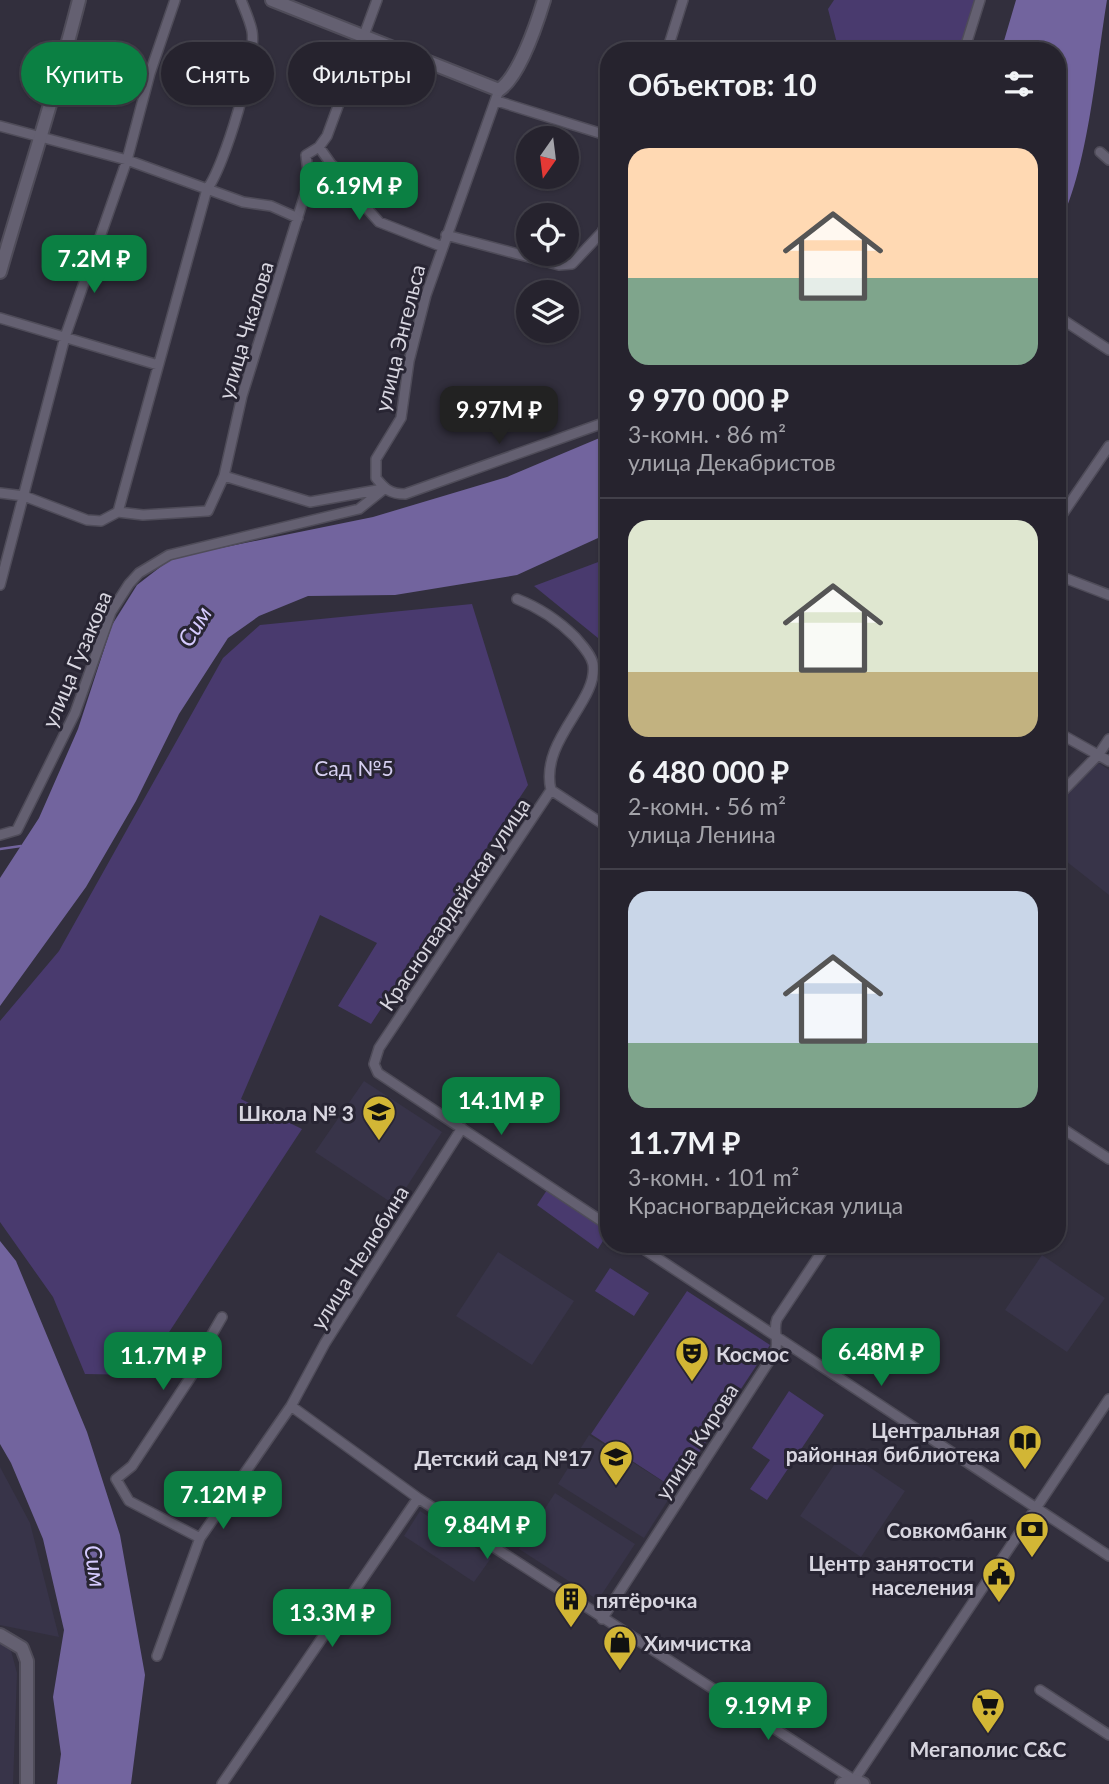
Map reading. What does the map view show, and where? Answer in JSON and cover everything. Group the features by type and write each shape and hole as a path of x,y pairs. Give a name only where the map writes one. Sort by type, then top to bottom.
{"main road":[{"path":"0,272 38,136 54,97 79,0"},
{"name":"улица Энгельса","path":"498,96 510,79 537,22 544,0"},
{"path":"276,1 498,96"},
{"path":"0,1635 22,1648 27,1661 27,1784"}],"street":[{"path":"0,585 65,337 127,160 150,73 175,0"},
{"path":"0,493 24,496 87,520 101,521 118,512 198,230 207,189 214,180 230,135 252,56 253,32 241,0"},
{"name":"улица Чкалова","path":"118,512 143,515 208,511 224,476 242,396 309,181 306,155 319,147 327,136 377,0"},
{"path":"670,42 683,0"},
{"path":"967,42 980,0"},
{"path":"498,96 600,133"},
{"name":"улица Энгельса","path":"384,489 376,478 376,459 401,418 409,361 426,295 498,96"},
{"path":"0,126 127,160 243,202 271,206 298,218"},
{"path":"319,147 331,164 351,181 363,204 379,222 443,247"},
{"path":"1100,152 1109,160"},
{"path":"446,235 559,265 572,264 600,233"},
{"path":"0,318 158,365"},
{"path":"1066,322 1109,350"},
{"path":"224,476 310,502 384,489 393,494 405,494 600,424"},
{"path":"1066,509 1109,446"},
{"name":"улица Гузакова","path":"0,835 17,830 29,810 79,701 111,612 139,573 169,555 359,509 384,489"},
{"path":"1066,578 1109,595"},
{"name":"Красногвардейская улица","path":"462,1128 378,1073 374,1064 379,1048 551,790 548,775 553,757 564,727 589,686 593,664 585,649 565,627 543,609 517,599"},
{"path":"1066,737 1109,761"},
{"path":"1066,788 1099,754 1109,739"},
{"path":"551,790 600,822"},
{"path":"462,1128 600,1220"},
{"name":"улица Нелюбина","path":"157,1656 200,1538 293,1409 325,1343 462,1128"},
{"path":"1066,1131 1109,1159"},
{"path":"650,1253 1109,1556"},
{"name":"улица Кирова","path":"602,1619 775,1352 777,1319 821,1253"},
{"path":"200,1538 130,1501 116,1479 132,1466 189,1380 222,1317"},
{"path":"293,1409 418,1498 602,1619 700,1678 853,1783 1109,1399"},
{"path":"222,1784 418,1498"},
{"path":"1040,1690 1109,1735"}],"shaded area":[{"path":"1093,759 1109,770 1109,895 1066,861 1066,796"},
{"name":"Школа № 3","path":"364,1081 442,1132 395,1205 315,1152"},
{"path":"498,1252 574,1301 532,1365 456,1316"},
{"path":"1042,1255 1105,1298 1067,1352 1005,1310"},
{"name":"Детский сад №17","path":"589,1435 675,1489 644,1538 558,1484"},
{"path":"844,1450 905,1491 861,1557 800,1516"},
{"path":"0,1467 30,1523 59,1637 0,1625"},
{"path":"555,1493 635,1544 598,1600 519,1549"},
{"path":"420,1511 491,1558 474,1582 404,1536"},
{"path":"0,1641 9,1643 17,1673 13,1784 0,1784"}],"green space":[{"path":"834,0 975,0 962,42 837,42 828,9"},
{"path":"600,561 600,640 534,586"},
{"name":"Сад №5","path":"472,604 528,785 371,1024 338,1006 377,943 320,915 241,1099 302,1129 141,1375 85,1374 53,1297 0,1222 0,1021 59,951 223,658 260,625"},
{"path":"547,1190 600,1225 598,1249 537,1205"},
{"path":"610,1268 649,1293 634,1316 595,1291"},
{"path":"687,1291 770,1345 675,1489 591,1434"},
{"path":"789,1391 824,1415 767,1500 750,1489 770,1460 752,1448"}],"water":[{"path":"1016,0 1107,0 1084,149 1066,210 1066,42 1004,42"},
{"name":"Сим","path":"600,438 600,537 517,575 395,595 308,596 259,616 228,638 179,714 136,801 86,887 0,1006 0,878 39,818 78,729 112,625 137,585 172,558 373,517 507,477"},
{"name":"Сим","path":"0,1241 16,1261 87,1432 120,1535 145,1675 131,1784 57,1784 61,1754 53,1697 64,1630 43,1539 11,1463 0,1444"}],"waterway":[{"path":"0,849 21,846"}],"place":[{"name":"Школа № 3","path":"379,1142"},
{"name":"Космос","path":"692,1383"},
{"name":"Центральная районная библиотека","path":"1025,1471"},
{"name":"Детский сад №17","path":"616,1487"},
{"name":"Совкомбанк","path":"1032,1559"},
{"name":"Центр занятости населения","path":"999,1604"},
{"name":"пятёрочка","path":"571,1629"},
{"name":"Химчистка","path":"620,1672"},
{"name":"Мегаполис C&C","path":"988,1735"}]}
